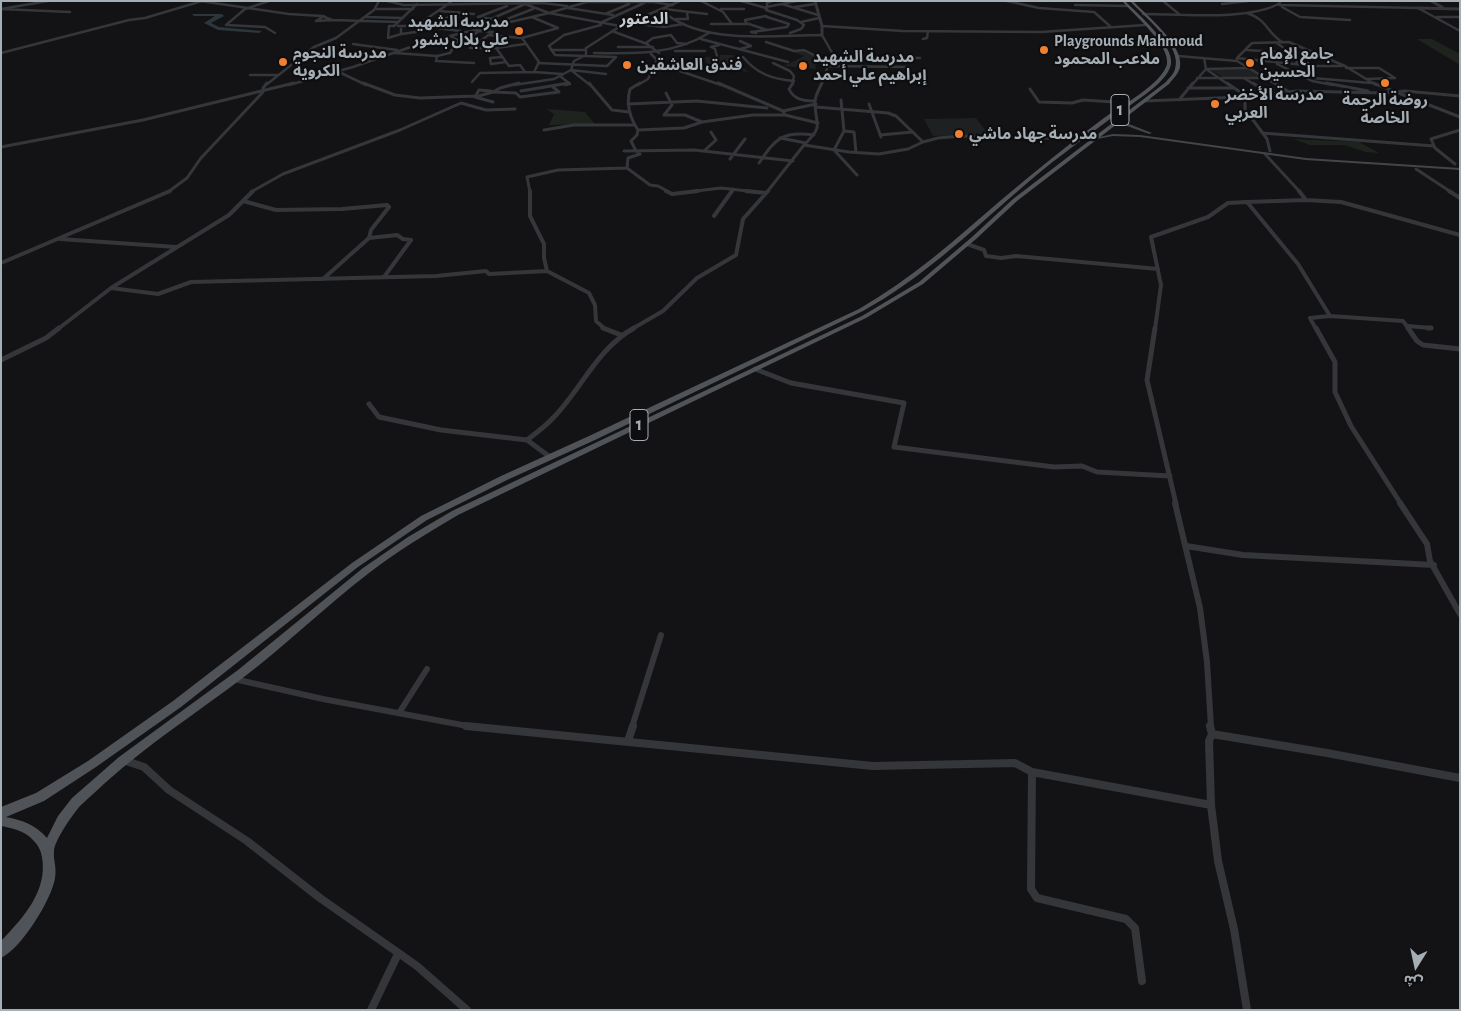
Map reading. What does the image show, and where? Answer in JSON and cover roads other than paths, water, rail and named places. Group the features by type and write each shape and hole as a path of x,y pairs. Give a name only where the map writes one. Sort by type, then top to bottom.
{"main road":[{"name":"1","path":"48,849 62,820 76,802 123,760 234,679 366,570 435,524 463,509 732,376 879,300 920,271 1049,168 1122,118 1168,83 1178,68 1178,56 1165,36 1143,14 1122,1"},
{"name":"1","path":"1,814 40,797 92,764 177,704 355,565 402,532 441,509 732,376 755,369 884,307 931,274 974,238 1081,139 1152,87 1164,76 1169,63 1169,55 1129,4"},
{"path":"1156,36 1165,36"},
{"path":"1152,87 1161,88"},
{"path":"1122,118 1128,125 1140,130 1185,141 1265,154 1342,162 1460,169"},
{"path":"1092,139 1126,135 1357,159 1457,164"},
{"path":"963,235 974,238"},
{"path":"920,271 931,274"},
{"path":"1,821 14,822 29,828 41,837 48,849 51,866 47,886 37,907 22,930 1,951"}],"street":[{"path":"48,1 12,6 2,10 70,12"},
{"path":"1,53 130,20 145,18 201,1 289,14 324,16 332,20"},
{"path":"269,1 249,7 228,22 234,26 264,27 275,33"},
{"path":"1,263 167,192 187,178 201,158 263,92 263,88 314,46 336,38 365,17 375,9 379,1"},
{"path":"387,1 415,5 451,2 479,4 498,1"},
{"path":"394,26 415,5 424,1"},
{"path":"490,2 525,4 551,1"},
{"path":"475,96 525,82 554,79 570,70 574,61 586,53 586,48 592,42 620,26 680,1"},
{"path":"701,1 708,6 722,9 744,9"},
{"path":"709,1 722,9 731,19 732,24"},
{"path":"741,1 766,8 801,22 817,16"},
{"path":"761,1 772,1"},
{"path":"766,8 781,3 797,1"},
{"path":"1007,1 1047,9 1094,12 1106,25 1113,28"},
{"path":"1163,1 1180,14"},
{"path":"1222,4 1248,1"},
{"path":"1431,1 1444,8"},
{"path":"416,32 388,38 389,26 416,26 451,2"},
{"path":"1,146 134,121 263,92 337,72 399,50 449,36 588,2 645,2 673,5"},
{"path":"604,14 630,2"},
{"path":"554,64 555,55 549,46 564,35 601,24 645,2"},
{"path":"766,16 764,15 767,2"},
{"path":"543,3 615,16"},
{"path":"781,3 817,16"},
{"path":"792,7 815,3 817,16 822,26 822,35 834,56"},
{"path":"1275,7 1279,3 1460,9"},
{"path":"464,13 479,4"},
{"path":"510,22 478,17 511,4"},
{"path":"491,19 525,4 530,5 533,9 549,13 620,26"},
{"path":"1075,5 1129,4"},
{"path":"1231,4 1244,12 1261,18 1276,38 1282,42"},
{"path":"1143,14 1220,15 1275,7 1286,8 1304,20 1313,22"},
{"path":"1418,8 1459,29"},
{"path":"375,9 413,9"},
{"path":"502,20 533,9"},
{"path":"662,10 707,14 712,26 749,24 767,30"},
{"path":"662,10 674,20 709,33 722,35 822,35"},
{"path":"440,11 474,14"},
{"path":"458,12 430,27 467,32"},
{"path":"674,20 688,19 688,12"},
{"path":"806,15 817,16"},
{"path":"312,23 324,16"},
{"path":"749,24 746,22 746,18 766,16 790,24 787,27 778,29 750,32 790,33 803,27 804,25 801,22"},
{"path":"365,17 403,18"},
{"path":"488,35 522,38 558,28 532,17"},
{"path":"791,18 799,17"},
{"path":"1300,17 1350,20"},
{"path":"1435,17 1460,17"},
{"path":"642,18 648,19"},
{"path":"316,21 398,22"},
{"path":"467,21 496,25"},
{"path":"629,23 650,27 684,24"},
{"path":"844,28 869,25"},
{"path":"822,26 928,31 1042,32 1145,25"},
{"path":"401,28 401,34"},
{"path":"865,29 868,33"},
{"path":"472,30 493,32 470,48 496,48 525,44"},
{"path":"449,36 458,40 466,40 480,31"},
{"path":"612,31 618,31 626,38 646,43 660,54 648,79 630,89 628,97 629,112 638,130"},
{"path":"923,38 927,38 928,31"},
{"path":"552,50 616,55 651,55 690,45 709,33"},
{"path":"646,43 654,38 671,35 677,42 690,45"},
{"path":"522,38 538,60 534,72"},
{"path":"622,40 626,38"},
{"path":"701,39 788,62"},
{"path":"393,53 437,56 450,52 458,40"},
{"path":"738,49 751,46 740,41"},
{"path":"538,63 607,66 616,55 618,47 616,44 618,42"},
{"path":"766,42 793,51 804,50 826,62"},
{"path":"1275,42 1292,54 1297,62 1296,64"},
{"path":"1237,60 1252,43 1289,42 1346,67 1372,83 1460,117"},
{"path":"353,44 399,50"},
{"path":"718,56 715,49 711,47 722,45"},
{"path":"618,47 653,48"},
{"path":"496,48 509,66 520,65 525,72"},
{"path":"1246,50 1319,54"},
{"path":"665,51 706,51"},
{"path":"555,55 586,53"},
{"path":"302,56 329,55 380,58"},
{"path":"651,55 658,60"},
{"path":"437,56 435,61 474,63"},
{"path":"826,62 834,56 920,58"},
{"path":"1178,56 1380,68 1395,78 1365,79"},
{"path":"491,64 490,58 502,57"},
{"path":"743,57 749,65 764,77 774,80 794,81"},
{"path":"1204,58 1206,69 1246,96"},
{"path":"1237,60 1289,92"},
{"path":"472,82 491,64 506,62"},
{"path":"527,440 554,417 588,372 621,335 663,311 697,278 736,255 743,219 817,132 816,104 824,81 826,62"},
{"path":"1273,62 1312,82 1361,89 1369,93"},
{"path":"773,63 790,71 794,76 794,81 789,89 796,99 842,110 888,113 896,116 923,142"},
{"path":"826,66 910,67"},
{"path":"652,68 677,70 694,77 710,80 784,113 818,123"},
{"path":"1179,100 1206,69 1250,68"},
{"path":"570,70 606,74"},
{"path":"570,70 585,80 612,110 629,112"},
{"path":"337,72 376,91 394,93 406,98 435,99 463,95 475,96 494,102"},
{"path":"480,73 534,72 564,74"},
{"path":"250,75 278,75"},
{"path":"521,91 570,84 560,76"},
{"path":"1244,78 1270,94"},
{"path":"1197,79 1267,78"},
{"path":"1306,78 1372,83"},
{"path":"1197,79 1211,89"},
{"path":"525,82 540,95"},
{"path":"492,91 516,93 520,97 559,92 553,87"},
{"path":"1188,88 1234,88"},
{"path":"1030,89 1039,102 1072,103 1092,100 1130,103"},
{"path":"1144,101 1246,96 1307,90 1460,95"},
{"path":"666,93 672,105 664,114 685,115 702,122"},
{"path":"1183,95 1194,99"},
{"path":"1246,96 1245,109 1267,139 1270,151"},
{"path":"834,150 844,131 841,100"},
{"path":"628,104 669,101 733,103 774,109"},
{"path":"1,360 46,338 111,288 229,215 257,188 283,174 400,130 461,103 486,110 515,109"},
{"path":"638,130 684,128 702,122 752,115 784,113 816,104"},
{"path":"869,104 880,136 913,132"},
{"path":"544,130 548,127 634,125"},
{"path":"627,168 628,158 640,154 636,151 631,141 637,135 638,130"},
{"path":"1457,164 1434,146 1431,139 1460,130"},
{"path":"844,131 854,132 856,152"},
{"path":"700,154 716,140 711,132"},
{"path":"1262,133 1434,146"},
{"path":"758,163 776,139 785,134 814,135"},
{"path":"780,138 834,150 878,155 910,150 923,142 938,138 971,136 1081,139"},
{"path":"730,159 745,139"},
{"path":"624,151 671,149 793,161"},
{"path":"834,150 852,166 857,175"},
{"path":"1265,154 1306,200"},
{"path":"547,271 544,258 544,244 530,216 531,199 527,177 558,170 627,168 650,185 658,186 672,194 721,188 766,193"},
{"path":"1416,169 1460,198"},
{"path":"714,216 733,189"},
{"path":"1246,1010 1234,930 1218,861 1211,805 1209,741 1212,734 1209,718 1206,647 1200,608 1147,380 1161,285 1151,238 1208,217 1228,203 1306,200 1341,202 1460,236"},
{"path":"243,201 276,210 342,209 387,205 389,207 371,230 368,238 322,279"},
{"path":"1247,202 1253,213 1274,234 1309,279 1330,316"},
{"path":"368,238 397,235 403,239 410,240 402,254 384,277"},
{"path":"58,239 176,247"},
{"path":"967,244 984,250 986,256 992,257 1016,256 1158,269"},
{"path":"111,288 158,294 192,282 436,276 476,270 486,271 489,274 547,271 589,293 595,305 596,321 606,330 621,335"},
{"path":"1460,349 1423,345 1417,341 1403,321 1330,316 1310,318 1335,362 1335,392 1351,426 1427,544 1431,556 1430,561 1434,565 1440,580 1460,614"},
{"path":"1408,326 1431,328"},
{"path":"755,369 791,383 904,403 894,447 930,454 955,454 1054,467 1068,467 1075,464 1091,467 1097,472 1170,476"},
{"path":"369,404 378,417 441,430 527,440 550,458"},
{"path":"1186,546 1243,555 1434,565"},
{"path":"628,742 661,635"},
{"path":"399,713 427,669"},
{"path":"234,679 323,700 479,728 873,766 1015,763 1032,772 1211,805"},
{"path":"1212,734 1279,747 1343,755 1400,768 1460,778"},
{"path":"123,760 144,767 169,790 247,841 315,894 417,966 466,1010"},
{"path":"1032,772 1031,890 1037,898 1126,919 1134,928 1142,981"},
{"path":"370,1010 398,954"}],"waterway":[{"path":"194,15 222,15 207,23 218,28 259,31"}],"place":[{"name":"مدرسة الشهيد علي بلال بشور","path":"519,31"},
{"name":"Playgrounds Mahmoud ملاعب المحمود","path":"1044,50"},
{"name":"مدرسة النجوم الكروية","path":"283,62"},
{"name":"جامع الإمام الحسين","path":"1250,63"},
{"name":"فندق العاشقين","path":"627,65"},
{"name":"مدرسة الشهيد إبراهيم علي أحمد","path":"803,66"},
{"name":"روضة الرحمة الخاصة","path":"1385,83"},
{"name":"مدرسة الأخضر العربي","path":"1215,104"},
{"name":"مدرسة جهاد ماشي","path":"959,134"}],"district":[{"name":"الدعتور","path":"644,19"}]}
